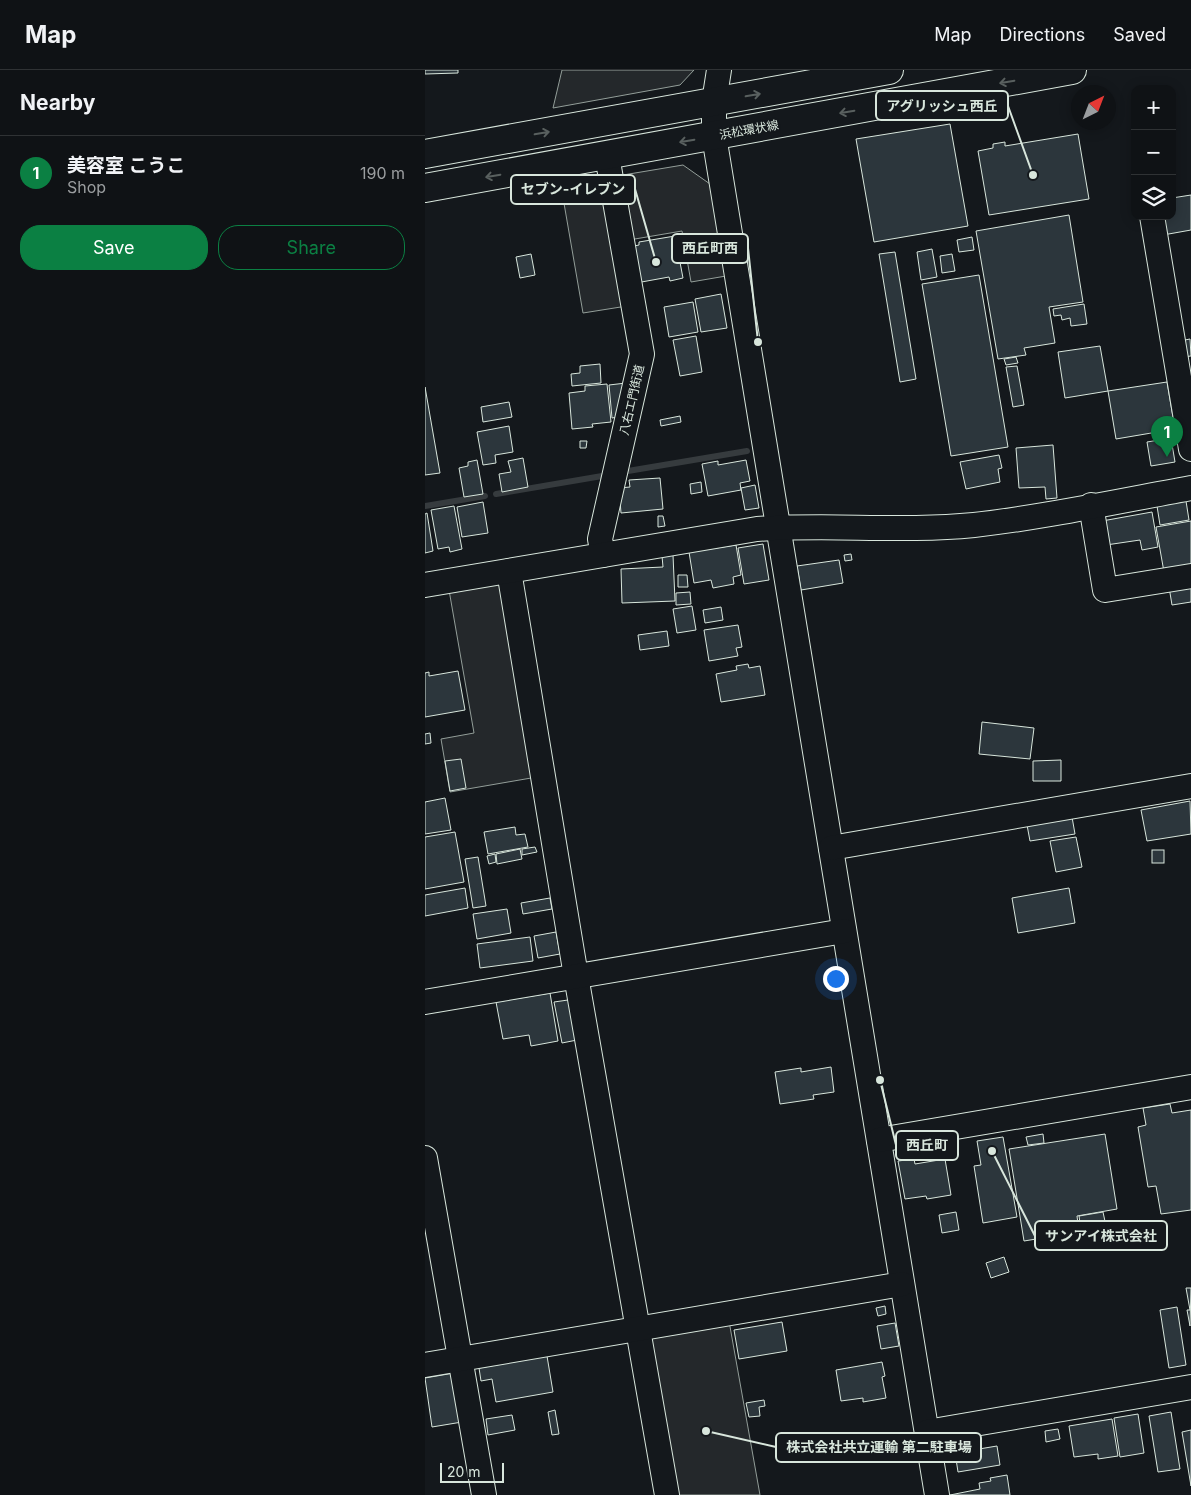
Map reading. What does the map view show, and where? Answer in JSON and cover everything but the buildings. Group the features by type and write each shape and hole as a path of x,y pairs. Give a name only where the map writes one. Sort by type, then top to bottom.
{"main road":[{"path":"425,154 889,70"},
{"name":"浜松環状線","path":"425,188 1072,70"}],"street":[{"path":"719,70 714,102 714,136 937,1495"},
{"name":"八右エ門街道","path":"603,555 600,539 642,354 607,156"},
{"path":"1153,220 1191,449"},
{"path":"425,585 757,528 952,526 994,522 1191,488"},
{"path":"1091,506 1105,590 1191,576"},
{"path":"509,571 576,976 667,1495"},
{"path":"831,848 1191,786"},
{"path":"425,1002 844,931"},
{"path":"879,1140 1191,1087"},
{"path":"425,1158 484,1495"},
{"path":"425,1365 902,1284"},
{"path":"927,1432 1191,1386"}],"shaded area":[{"path":"562,70 694,70 680,85 553,108"},
{"path":"683,165 710,184 726,276 691,282 682,231 629,240 617,176"},
{"path":"605,179 627,306 583,313 561,186"},
{"path":"498,581 505,586 537,777 450,792 441,739 474,733 449,590"},
{"path":"729,1321 760,1495 674,1495 647,1342 652,1334"}],"waterway":[{"path":"622,472 747,451"},
{"path":"496,494 608,475"},
{"path":"425,506 485,496"}],"place":[{"name":"アグリッシュ西丘","path":"1033,175"},
{"name":"セブン-イレブン","path":"656,262"},
{"name":"西丘町西","path":"758,342"},
{"name":"美容室 こうこ","path":"1167,457"},
{"name":"西丘町","path":"880,1080"},
{"name":"サンアイ株式会社","path":"992,1151"},
{"name":"株式会社共立運輸 第二駐車場","path":"706,1431"}]}
